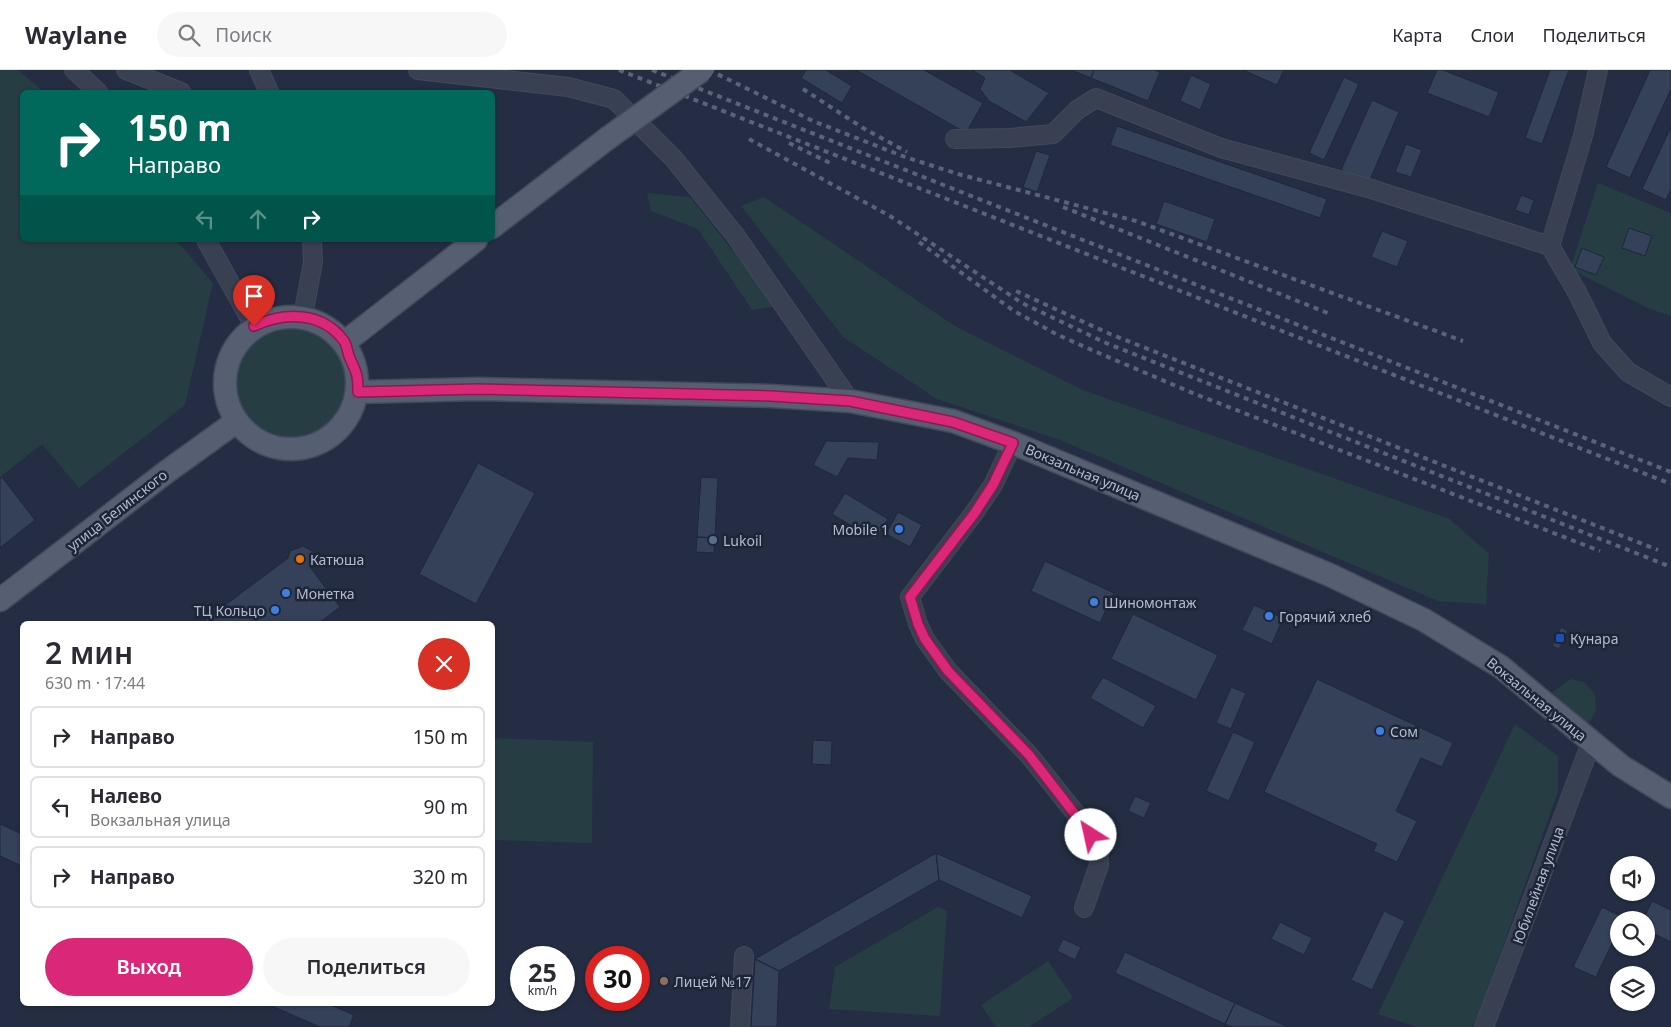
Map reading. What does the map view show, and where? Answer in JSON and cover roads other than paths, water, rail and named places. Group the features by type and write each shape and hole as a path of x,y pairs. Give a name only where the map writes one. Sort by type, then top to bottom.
{"main road":[{"path":"495,225 608,138 702,70"},
{"path":"345,342 473,242"},
{"path":"303,316 331,328 345,342 358,373 358,392 354,408 341,427 324,441 299,449 282,449 258,441 237,422 224,388 224,378 232,351 254,326 273,318 303,316"},
{"name":"Вокзальная улица","path":"358,392 478,389 771,396 850,401 953,422 1013,443 1330,575 1424,620 1501,667 1621,766 1671,797"},
{"name":"улица Белинского","path":"0,600 165,473 237,422"}],"street":[{"path":"74,70 96,90"},
{"path":"126,70 176,90"},
{"path":"258,70 268,90"},
{"path":"418,70 568,87 614,99 674,159 735,235 850,401"},
{"path":"1550,246 1583,136 1598,70"},
{"path":"955,139 1009,138 1053,134 1077,110 1096,98 1221,148 1368,188 1550,246 1577,292 1602,343 1628,372 1671,397"},
{"path":"207,242 254,326"},
{"path":"303,316 313,262 312,242"},
{"path":"1013,443 993,485 974,514 910,597 918,624 925,639 948,671 1029,755 1084,824 1098,847 1099,866 1084,908"},
{"name":"Юбилейная улица","path":"1484,1027 1591,743"},
{"path":"740,1027 744,956"}],"railway":[{"path":"619,70 1671,484"},
{"path":"652,70 1671,472"},
{"path":"709,70 813,121 905,157 958,174 1136,221 1463,341"},
{"path":"803,89 863,128 907,152"},
{"path":"749,139 890,216 1022,303 1106,343 1671,567"},
{"path":"789,143 832,164"},
{"path":"1063,207 1330,314"},
{"path":"919,242 1014,311 1058,335 1195,394 1600,551"},
{"path":"1016,291 1110,334 1658,550"}],"place":[{"name":"Mobile 1","path":"899,529"},
{"name":"Lukoil","path":"713,540"},
{"name":"Катюша","path":"300,559"},
{"name":"Монетка","path":"286,593"},
{"name":"Шиномонтаж","path":"1094,602"},
{"name":"ТЦ Кольцо","path":"275,610"},
{"name":"Горячий хлеб","path":"1269,616"},
{"name":"Кунара","path":"1560,638"},
{"name":"Сом","path":"1380,731"},
{"name":"Лицей №17","path":"664,981"}]}
